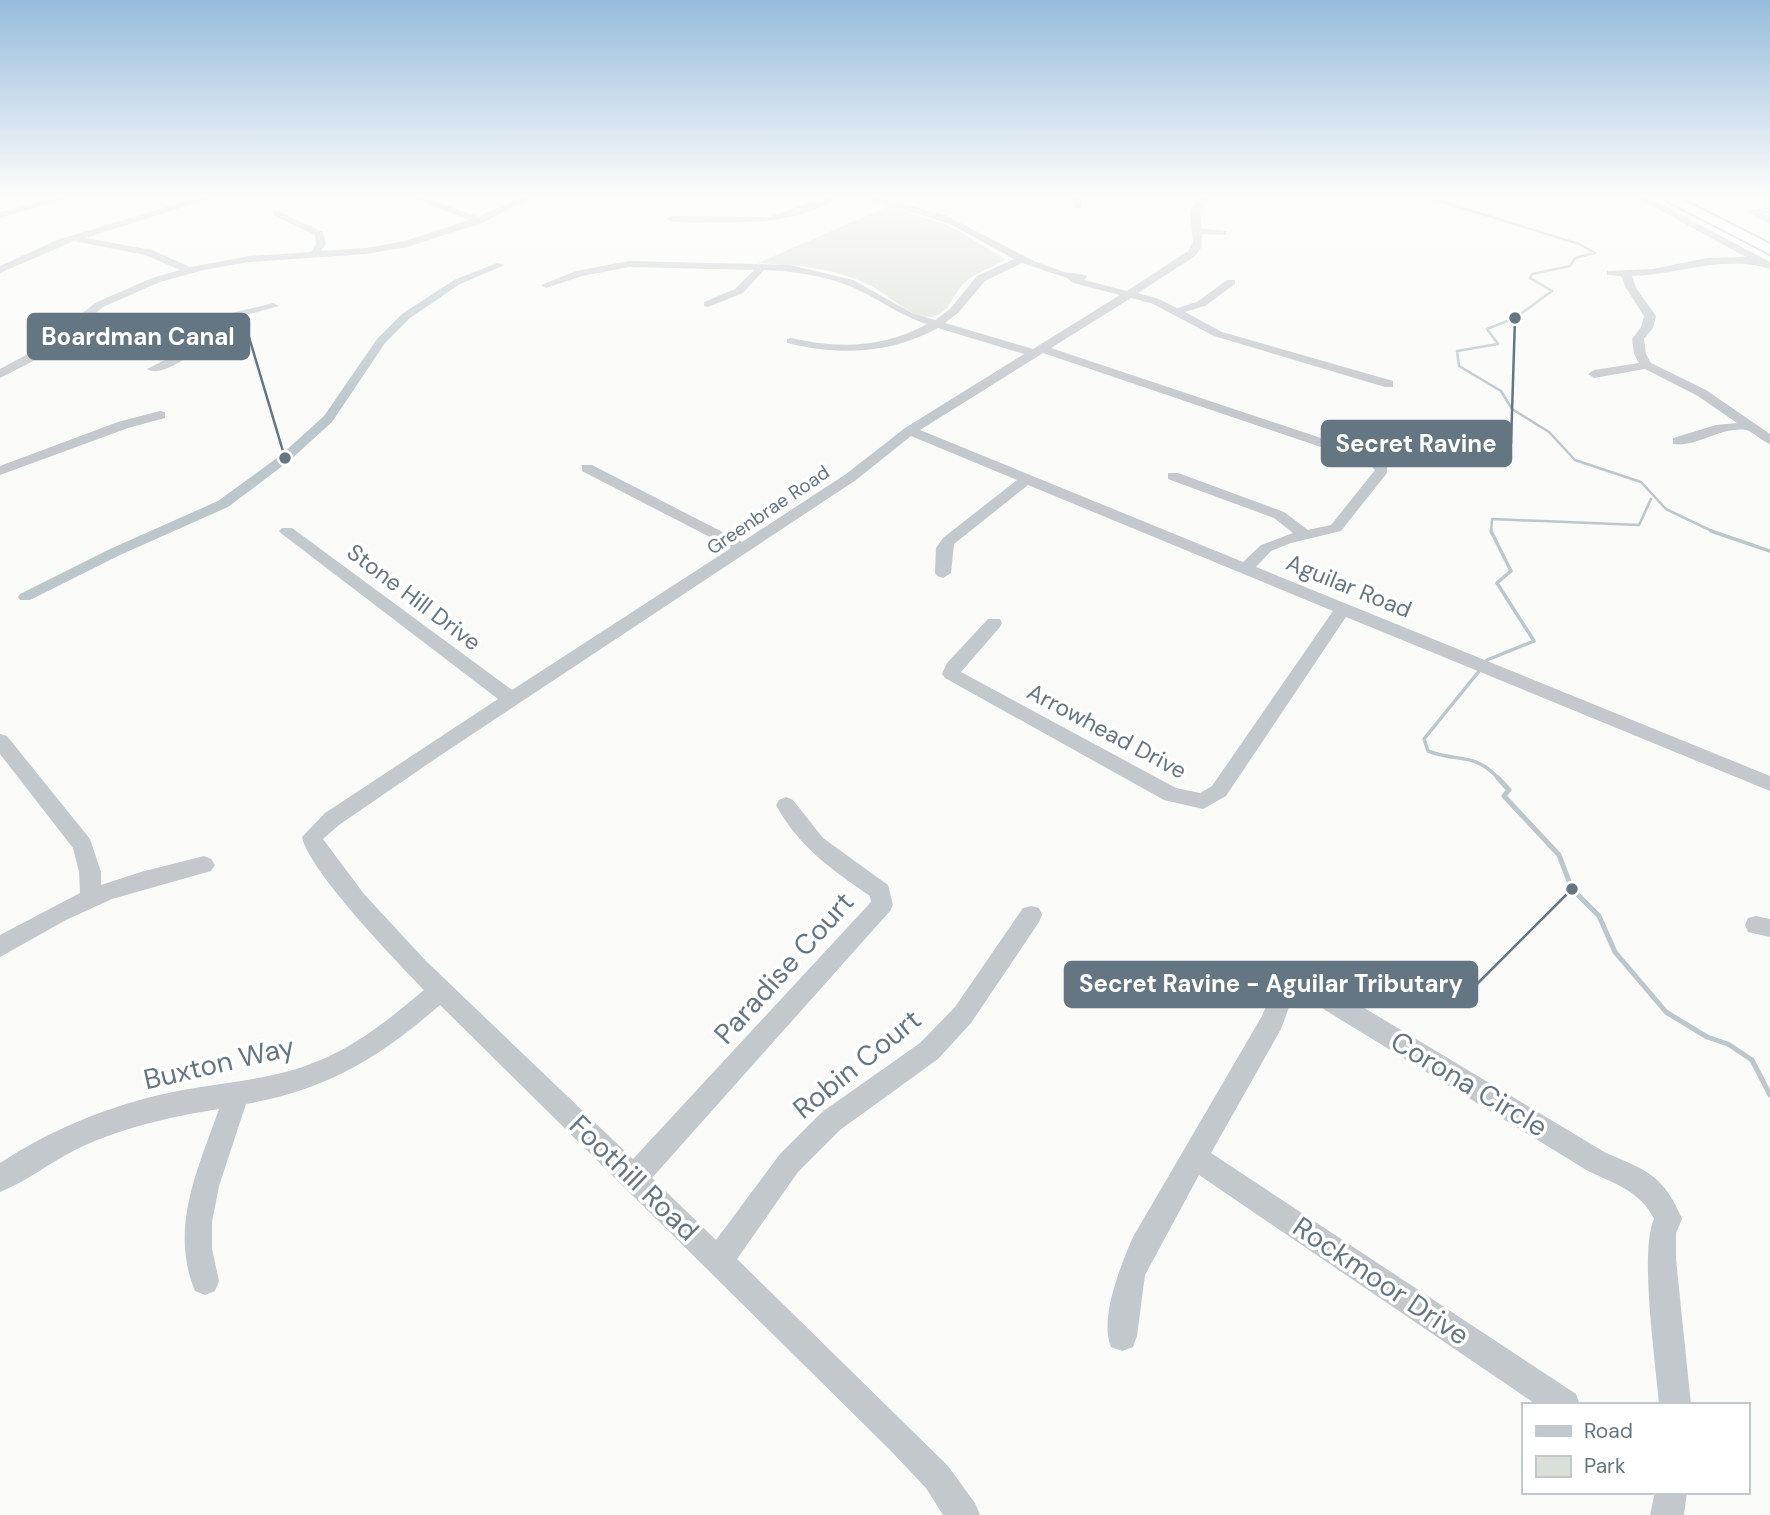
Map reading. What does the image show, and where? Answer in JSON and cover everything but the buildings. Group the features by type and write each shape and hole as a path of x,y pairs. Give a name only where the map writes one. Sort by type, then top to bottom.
{"street":[{"path":"179,266 188,271"},
{"path":"0,374 34,357 63,336 81,318 110,299 188,271 215,266"},
{"path":"545,285 580,273 620,266"},
{"path":"704,266 804,271 849,282 898,310 970,336 976,342 1032,353 1373,460 1382,470 1336,528 1266,548 1245,569"},
{"path":"791,341 827,348 864,348 897,341 954,311 978,280 1009,266"},
{"path":"1039,266 1071,276 1077,281 1102,289 1129,293 1178,311 1217,334 1389,384"},
{"name":"Greenbrae Road","path":"312,837 332,819 863,470 910,431 1172,266"},
{"path":"1611,273 1626,274 1678,266"},
{"path":"708,304 742,290 754,280 761,267"},
{"path":"1626,274 1631,288 1650,316 1647,328 1638,339 1640,354 1647,365 1702,393 1770,440"},
{"path":"1178,311 1201,303 1231,282"},
{"path":"63,336 155,332 208,323 273,306"},
{"path":"153,369 196,347 208,335 208,323"},
{"path":"1594,374 1647,365"},
{"path":"0,471 123,425 160,415"},
{"path":"1678,440 1716,429 1749,426"},
{"name":"Aguilar Road","path":"910,431 1770,784"},
{"path":"587,468 744,549"},
{"path":"1173,476 1279,515 1306,535"},
{"path":"943,573 944,548 948,541 1027,479"},
{"name":"Stone Hill Drive","path":"287,531 512,700"},
{"name":"Arrowhead Drive","path":"994,623 953,667 951,674 1171,795 1203,801 1219,791 1343,609"},
{"path":"0,741 83,845 90,872 91,897"},
{"name":"Paradise Court","path":"634,1178 882,905 880,891 815,846 798,827 786,805"},
{"name":"Foothill Road","path":"312,837 314,846 356,900 441,990 901,1439 937,1477 963,1515"},
{"path":"0,947 56,913 91,897 204,865"},
{"name":"Robin Court","path":"718,1261 789,1163 831,1121 929,1051 963,1015 1031,915"},
{"name":"Corona Circle","path":"1122,1336 1131,1275 1143,1247 1272,1021 1283,989 1294,982 1308,984 1333,1002 1597,1162 1643,1181 1662,1200 1668,1219 1662,1233 1662,1259 1675,1403"},
{"name":"Buxton Way","path":"0,1179 45,1151 108,1122 181,1103 236,1096 297,1081 347,1060 395,1028 441,990"},
{"path":"205,1281 197,1236 201,1206 236,1096"},
{"name":"Rockmoor Drive","path":"1196,1157 1562,1403"},
{"path":"1667,1515 1671,1494"}],"green space":[{"path":"789,266 993,266 969,279 960,287 945,310 929,317 905,309 878,290 850,277"}],"waterway":[{"path":"25,597 115,552 223,504 285,458 328,419 381,341 406,316 457,282 498,266"},
{"path":"1570,266 1532,274 1530,278 1552,291 1515,318 1487,329 1498,344 1457,351 1459,366 1501,391 1512,409 1549,432 1575,460 1641,482 1666,509 1714,532"},
{"path":"1491,531 1492,519 1639,525 1651,499"},
{"path":"1487,660 1534,641 1497,583 1511,571 1491,531"},
{"path":"1714,532 1770,551"},
{"path":"1480,670 1424,739 1428,751 1474,761 1498,778"},
{"path":"1498,778 1509,790 1504,796 1559,855 1572,889 1599,916 1615,952 1666,1012 1707,1037 1728,1044 1752,1060 1770,1095"}],"place":[{"name":"Secret Ravine","path":"1515,318"},
{"name":"Boardman Canal","path":"285,458"},
{"name":"Secret Ravine - Aguilar Tributary","path":"1572,889"}]}
